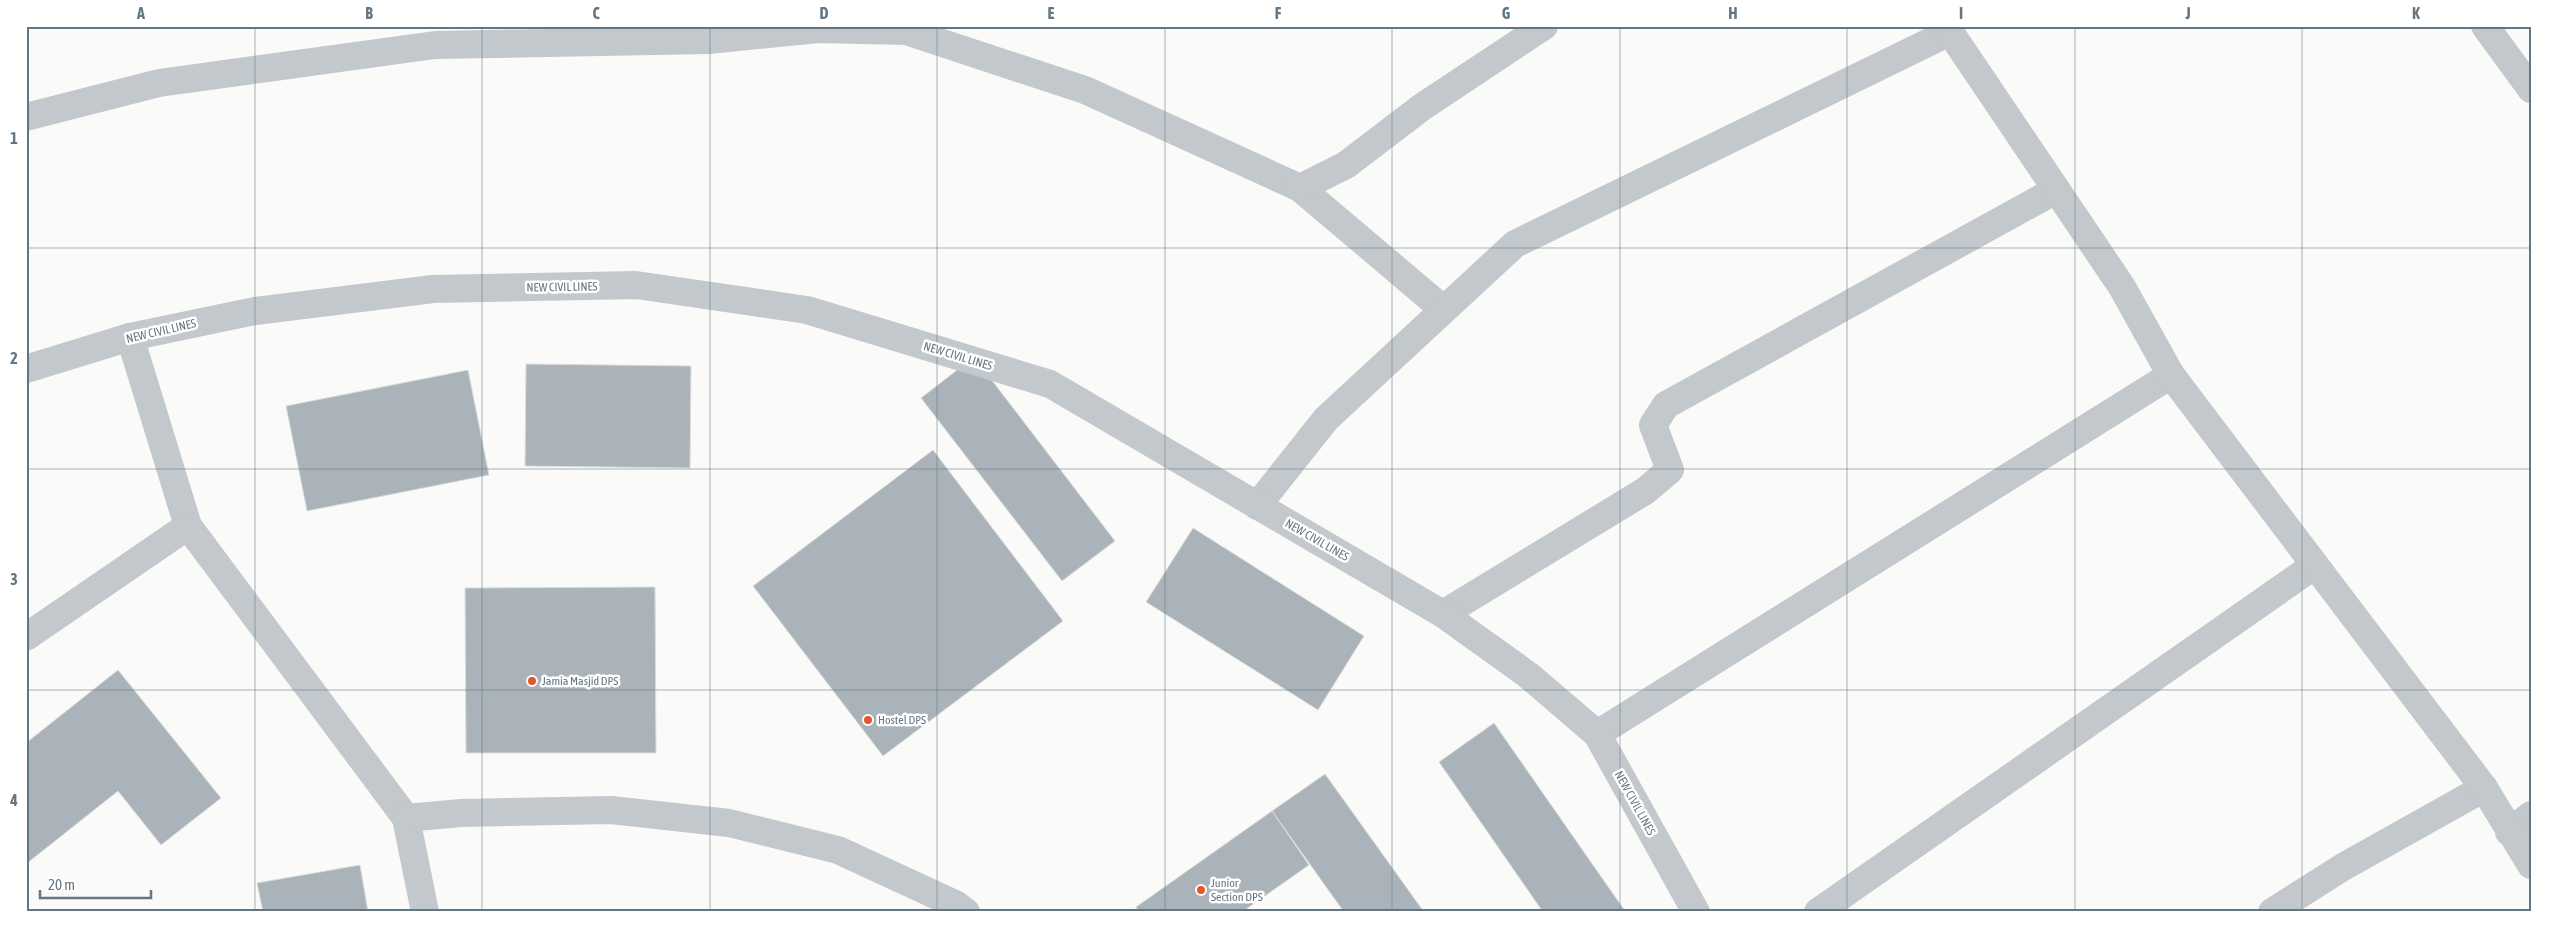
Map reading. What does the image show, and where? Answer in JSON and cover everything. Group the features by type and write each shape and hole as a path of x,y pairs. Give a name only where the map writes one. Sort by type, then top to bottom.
{"street":[{"path":"1300,188 1346,165 1422,107 1544,26"},
{"path":"2485,26 2530,87"},
{"path":"26,117 159,83 435,45 708,40 821,28 906,31 1086,90 1300,188 1443,309"},
{"path":"1257,506 1326,419 1515,244 1948,29 2122,287 2171,375 2484,788 2509,832 2531,865"},
{"path":"1443,614 1645,491 1670,470 1653,425 1666,405 2056,190"},
{"name":"NEW CIVIL LINES","path":"26,369 130,337 255,311 433,289 636,285 807,310 1050,384 1443,614 1528,675 1596,734 1696,912"},
{"path":"130,337 188,526 406,818 425,912"},
{"path":"1596,734 2171,375"},
{"path":"26,637 188,526"},
{"path":"1818,912 2315,564"},
{"path":"2272,912 2343,867 2484,788"},
{"path":"406,818 461,812 611,810 729,823 838,850 957,905 966,912"},
{"path":"2509,832 2531,815"}],"building":[{"path":"974,357 1115,541 1062,581 921,398"},
{"path":"526,364 691,366 690,468 525,466"},
{"path":"468,370 489,475 307,511 286,406"},
{"path":"933,450 1063,621 883,756 753,586"},
{"path":"1193,528 1364,636 1318,710 1146,602"},
{"path":"655,587 656,753 466,753 465,588"},
{"path":"118,670 221,798 161,845 118,791 26,864 26,743"},
{"path":"1494,723 1624,912 1543,912 1439,762"},
{"path":"1325,774 1424,912 1344,912 1272,811"},
{"path":"1272,811 1309,865 1242,912 1139,912 1136,907"},
{"path":"360,865 368,912 263,912 257,883"}],"place":[{"name":"Jamia Masjid DPS","path":"532,681"},
{"name":"Hostel DPS","path":"868,720"},
{"name":"Junior Section DPS","path":"1201,890"}]}
